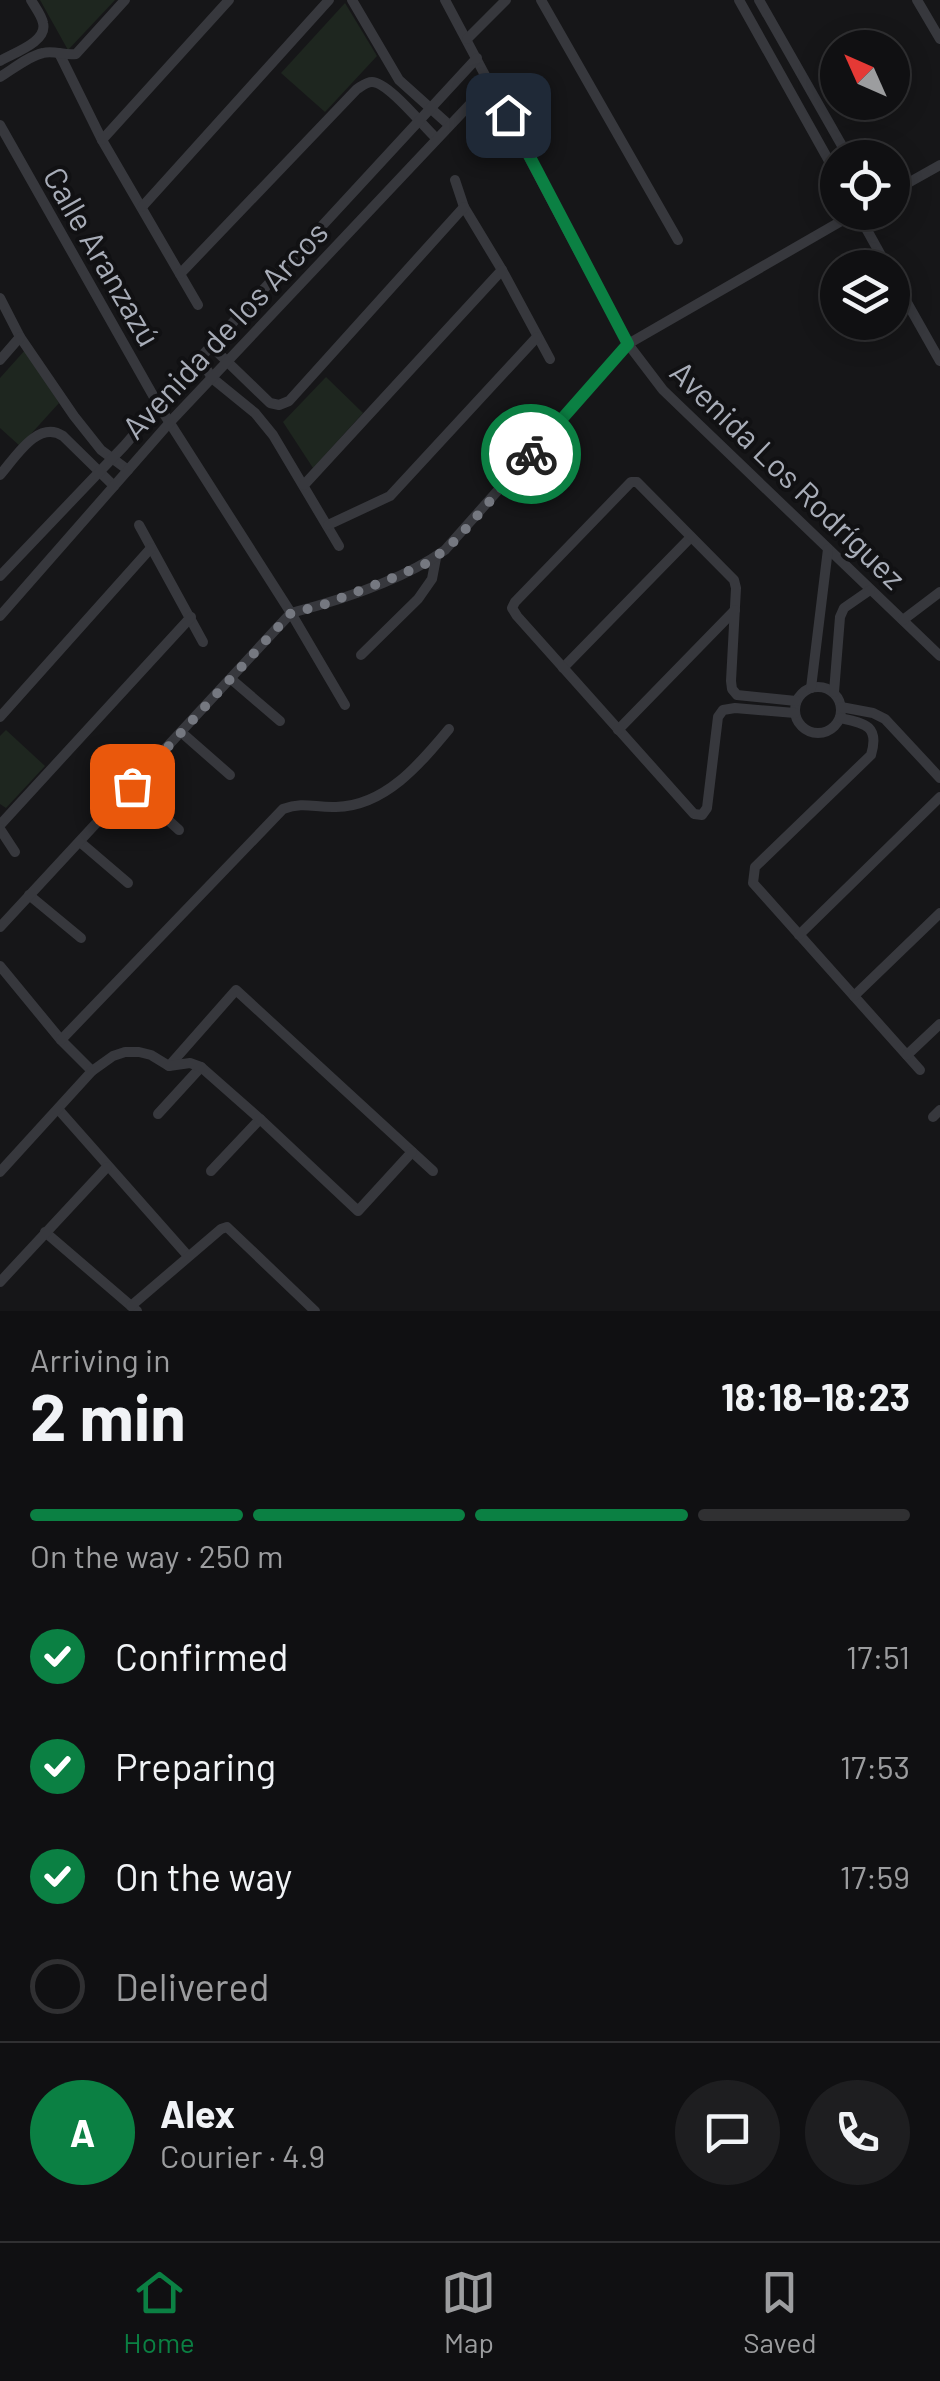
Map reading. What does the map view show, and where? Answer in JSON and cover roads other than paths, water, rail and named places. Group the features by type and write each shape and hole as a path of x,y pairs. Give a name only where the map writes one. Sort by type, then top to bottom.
{"street":[{"path":"0,61 38,40 44,26 31,0"},
{"path":"0,76 39,54 76,54 125,0"},
{"path":"102,140 228,0"},
{"path":"142,207 329,0"},
{"path":"352,0 399,80 448,124"},
{"name":"Avenida Los Rodríguez","path":"445,0 628,344 663,390 940,656"},
{"path":"466,38 506,0"},
{"path":"541,0 678,240"},
{"path":"739,0 820,145"},
{"path":"759,0 839,140"},
{"path":"917,0 940,39"},
{"path":"59,54 102,140 198,306"},
{"name":"Avenida de los Arcos","path":"0,576 124,446 200,358 477,58"},
{"path":"180,274 364,84 374,82 386,88 436,138"},
{"name":"Avenida de los Arcos","path":"0,616 170,422 490,82"},
{"name":"Calle Aranzazú","path":"0,125 159,406 345,705"},
{"path":"910,182 940,165"},
{"path":"455,180 464,207 550,359"},
{"path":"211,346 270,403 279,406 289,401 464,207"},
{"path":"0,926 291,613 390,579 436,557 457,539 628,344 826,230"},
{"path":"304,485 502,270"},
{"path":"0,298 20,337 74,416 101,450 128,470"},
{"path":"910,308 940,361"},
{"path":"0,360 20,337"},
{"path":"328,526 390,496 537,337"},
{"path":"200,358 212,378 255,413 273,436 339,546"},
{"path":"0,475 36,436 54,430 114,486"},
{"path":"631,482 637,482 734,580 732,690 737,695 796,707 723,710 718,717 707,808 702,816 690,810 512,608 631,482"},
{"path":"138,525 203,642"},
{"path":"563,668 692,537"},
{"path":"0,717 151,548"},
{"path":"811,688 828,549"},
{"path":"361,655 418,599 432,579 436,557"},
{"path":"870,590 844,608 840,617 834,692 840,713 872,731 875,742 871,755 755,866 753,883 920,1070"},
{"path":"903,620 940,592"},
{"path":"618,730 735,610"},
{"path":"16,852 0,827 191,617"},
{"path":"231,678 280,720"},
{"path":"834,692 819,686 805,690 796,707 803,728 820,733 828,731 840,713"},
{"path":"840,713 873,713 885,719 940,778"},
{"path":"61,1040 283,809 296,804 333,808 354,805 380,795 408,774 448,729"},
{"path":"181,732 230,775"},
{"path":"132,786 180,830"},
{"path":"799,935 940,798"},
{"path":"80,842 128,883"},
{"path":"29,895 81,938"},
{"path":"854,996 940,913"},
{"path":"0,966 92,1071"},
{"path":"169,1066 236,990 433,1172"},
{"path":"907,1055 940,1024"},
{"path":"0,1172 92,1071 124,1052 151,1055 169,1066 190,1062 201,1068 358,1211 412,1152"},
{"path":"158,1114 201,1068"},
{"path":"58,1110 188,1256"},
{"path":"211,1172 260,1119"},
{"path":"0,1282 108,1167"},
{"path":"45,1232 134,1309 188,1256 220,1229 227,1228 315,1311"}]}
